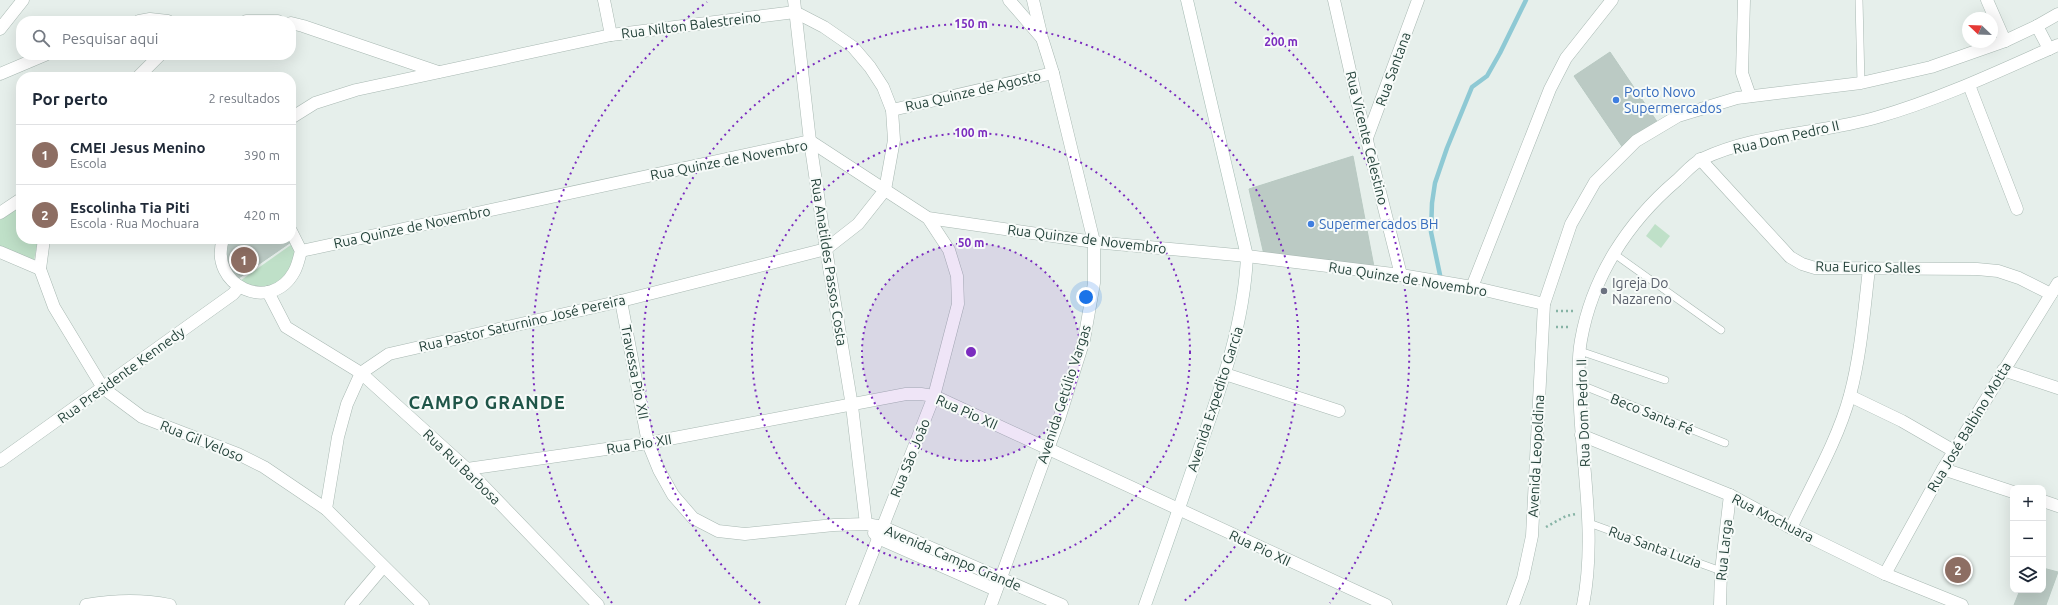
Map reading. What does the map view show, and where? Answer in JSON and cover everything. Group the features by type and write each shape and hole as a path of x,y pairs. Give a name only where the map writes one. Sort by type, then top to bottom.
{"street":[{"path":"0,29 23,0"},
{"path":"604,0 611,35"},
{"path":"1009,0 1042,38"},
{"name":"Avenida Getúlio Vargas","path":"990,605 1048,448 1084,340 1094,283 1094,242 1053,73 1042,38 1033,0"},
{"name":"Avenida Expedito Garcia","path":"1145,605 1225,374 1240,319 1246,276 1247,256 1187,0"},
{"name":"Rua Vicente Celestino","path":"1334,0 1401,275"},
{"name":"Rua Santana","path":"1367,138 1418,0"},
{"path":"1472,287 1550,89 1566,58 1612,0"},
{"path":"1744,0 1742,73 1750,96"},
{"path":"1987,0 2005,41"},
{"path":"794,6 853,47 870,67 883,87 892,110 894,140 885,190 858,224 826,249"},
{"name":"Rua Nilton Balestreino","path":"296,115 315,103 356,90 438,72 611,35 794,6"},
{"name":"Rua Anatildes Passos Costa","path":"794,6 810,141 852,406 866,524"},
{"name":"Avenida Leopoldina","path":"1513,605 1523,578 1532,536 1543,307 1571,224 1595,182 1636,141 1678,116 1737,98 1861,83 1931,68 2005,41 2038,26 2058,14"},
{"path":"296,24 438,72"},
{"path":"2038,26 2054,47"},
{"name":"Rua Dom Pedro II","path":"1583,605 1588,566 1589,518 1581,435 1579,384 1580,351 1596,288 1613,253 1651,202 1700,159 1742,145 1877,117 1968,85 2054,47"},
{"path":"0,74 33,60"},
{"path":"143,72 155,60"},
{"name":"Rua Quinze de Agosto","path":"892,110 1053,73"},
{"path":"1968,85 2017,209"},
{"name":"Rua Quinze de Novembro","path":"300,251 810,141 928,218 1094,242 1247,256 1401,275 1472,287 1543,307"},
{"name":"Rua Eurico Salles","path":"1700,159 1790,257 1802,264 1815,268 1977,268 1998,271 2019,278 2051,294"},
{"path":"0,212 16,202"},
{"name":"Rua São João","path":"852,605 934,396 958,304 957,276 949,250 928,218"},
{"path":"223,244 221,261 227,276 239,287 258,293 268,292 283,285 290,278 295,271 300,251 296,242"},
{"name":"Rua Gil Veloso","path":"43,244 40,269 54,307 103,388 142,417 238,454 264,467 326,509 423,605"},
{"name":"Rua Pastor Saturnino José Pereira","path":"361,372 389,354 621,301 826,249"},
{"path":"0,252 40,269"},
{"path":"1792,528 1835,436 1850,396 1860,350 1869,269"},
{"name":"Rua José Balbino Motta","path":"1885,574 1943,469 2058,283"},
{"name":"Rua Presidente Kennedy","path":"0,461 233,294 239,287"},
{"name":"Rua Rui Barbosa","path":"268,292 286,327 361,372 467,469 598,605"},
{"name":"Travessa Pio XII","path":"621,301 648,443"},
{"path":"2003,370 2058,388"},
{"path":"326,509 338,437 347,404 361,372"},
{"path":"1225,374 1339,411"},
{"name":"Rua Pio XII","path":"467,469 648,443 852,406 906,394 921,394 934,396 1386,605"},
{"path":"1850,396 1902,421 1954,451"},
{"name":"Rua Mochuara","path":"1581,435 1730,495 1792,528 1885,574 1958,604"},
{"name":"Avenida Campo Grande","path":"648,443 659,470 674,495 693,518 718,531 745,534 834,525 866,524 996,590"},
{"path":"1943,469 2010,491"},
{"name":"Rua Larga","path":"1720,605 1721,571 1730,495"},
{"path":"2046,503 2058,506"},
{"name":"Avenida Campo Grande","path":"881,532 1001,577 1062,605"},
{"path":"351,605 383,567"},
{"path":"86,605 109,601 147,600 170,605"}],"lane":[{"path":"1859,0 1861,83"},
{"path":"1613,253 1722,330"},
{"path":"1580,351 1665,380"},
{"name":"Beco Santa Fé","path":"1579,384 1725,443"},
{"name":"Rua Santa Luzia","path":"1589,518 1721,571"}],"path":[{"path":"1541,324 1565,329 1586,323 1578,312 1543,307"},
{"path":"1532,536 1566,516 1589,518"}],"green space":[{"path":"16,209 16,244 37,244 34,261 0,246 0,220"},
{"path":"1655,224 1670,236 1661,248 1646,236"},
{"path":"292,244 296,244 298,248 293,272 269,289 237,283"}],"building":[{"name":"Porto Novo Supermercados","path":"1610,52 1658,123 1623,148 1574,76"},
{"name":"Supermercados BH","path":"1353,156 1375,272 1265,259 1249,189"},
{"path":"225,244 288,244 236,280 227,270"},
{"path":"2046,569 2058,572 2046,605 2014,605 2019,593 2046,593"}],"waterway":[{"path":"1440,275 1431,232 1432,203 1435,183 1447,148 1472,87 1487,76 1526,0"}],"place":[{"name":"Porto Novo Supermercados","path":"1616,100"},
{"name":"Supermercados BH","path":"1311,224"},
{"name":"CMEI Jesus Menino","path":"244,260"},
{"name":"Igreja Do Nazareno","path":"1604,291"},
{"name":"Escolinha Tia Piti","path":"1958,570"}],"district":[{"name":"CAMPO GRANDE","path":"487,403"}]}
